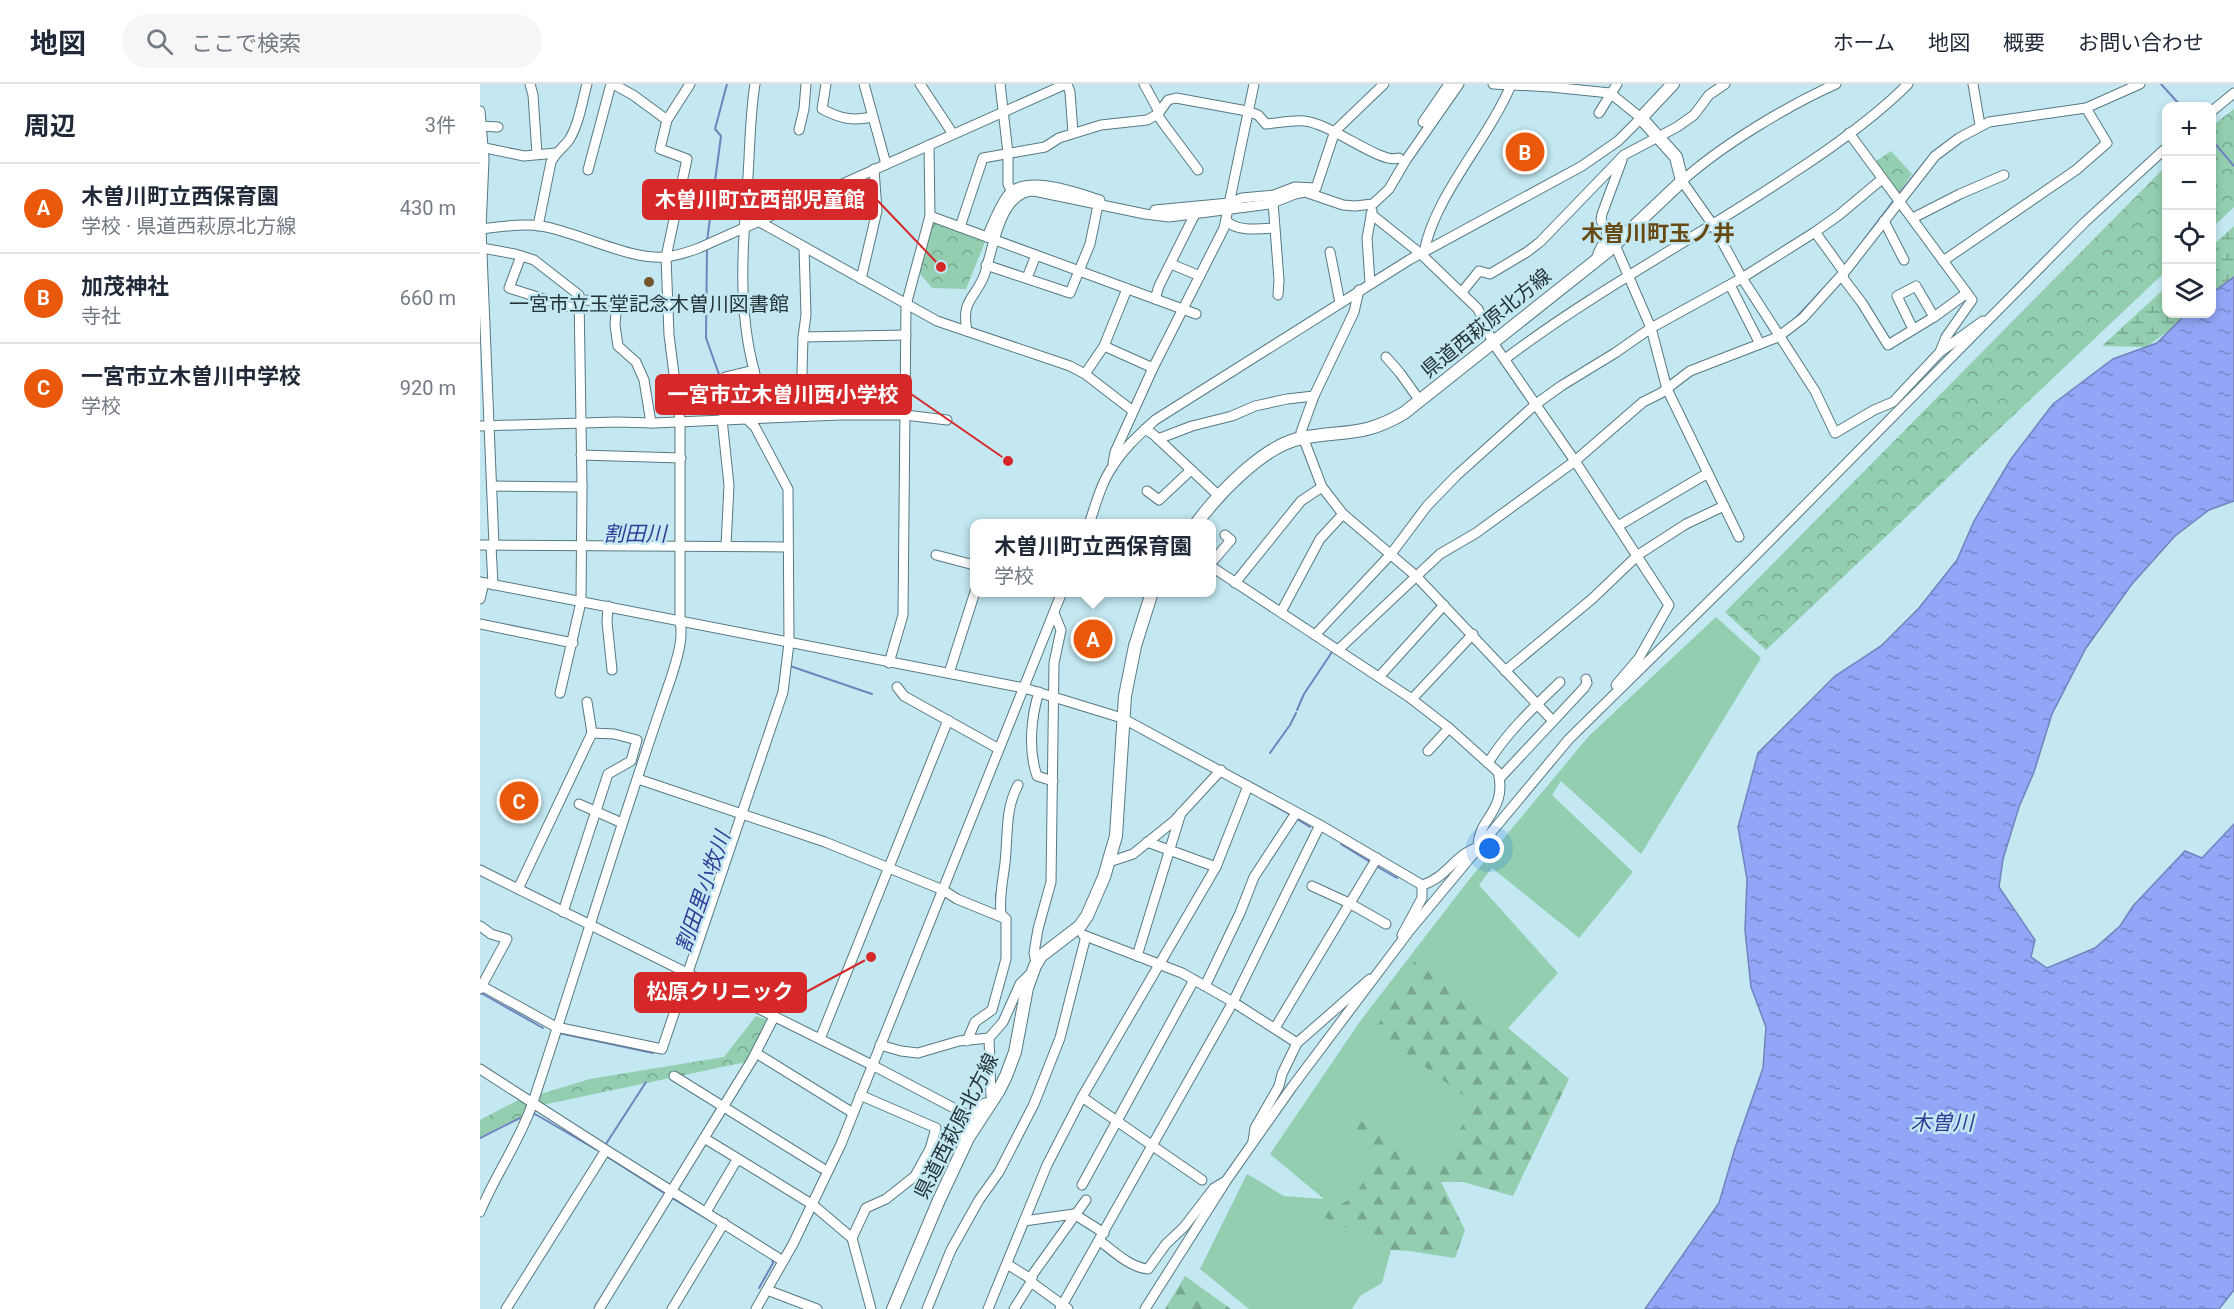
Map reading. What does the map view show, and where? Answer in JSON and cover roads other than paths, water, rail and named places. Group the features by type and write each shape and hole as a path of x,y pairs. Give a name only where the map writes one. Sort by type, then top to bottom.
{"main road":[{"path":"1673,84 1641,118 1676,157 1682,181"},
{"name":"県道西萩原北方線","path":"1200,519 1219,496 1265,456 1283,444 1303,438 1374,428 1388,423 1420,401 1596,260 1611,241 1632,230 1682,181"},
{"path":"1034,968 1041,956 1073,931 1087,916 1109,862 1116,836 1122,718 1135,646 1150,597"},
{"name":"県道西萩原北方線","path":"893,1309 963,1149 978,1121 993,1101 1015,1052 1034,968"}],"street":[{"path":"530,84 533,94 537,154"},
{"path":"538,226 551,162 574,128 587,84"},
{"path":"588,170 612,84 633,95 667,120"},
{"path":"480,1212 483,1196 516,1142 532,1103 676,661 682,630 680,622 680,421 668,307 666,257 687,159 660,149 667,120 690,84"},
{"path":"754,84 744,227 743,306 762,403"},
{"path":"799,130 806,84"},
{"path":"826,84 822,109 838,117 859,120 873,117"},
{"path":"864,84 886,164"},
{"path":"920,84 953,134"},
{"path":"1000,84 1008,153 1008,184 1012,192"},
{"path":"480,229 538,226 566,232 628,252 666,257 699,248 1066,84 1070,92 1073,133"},
{"path":"1144,84 1163,123 1198,170"},
{"path":"1113,466 1115,452 1153,368 1219,239 1226,220 1254,84"},
{"path":"990,238 1009,207 1024,191 1169,217 1229,206 1242,198 1274,195 1295,187 1316,188 1335,131 1384,84"},
{"path":"1423,122 1449,84"},
{"path":"1370,283 1367,238 1372,209 1389,189 1406,160 1459,84"},
{"path":"1091,519 1113,466 1155,420 1370,283 1582,166 1618,141 1641,118 1610,93 1493,84"},
{"path":"1599,113 1617,84"},
{"path":"1462,292 1479,271 1490,274 1520,257 1540,242 1624,155 1694,115 1709,95 1725,84"},
{"path":"1836,84 1741,138 1682,181 1713,225 1778,337 1815,391 1835,433 1874,410 1893,402 1940,352 1984,320 1989,320"},
{"path":"1505,359 1558,320 1713,225 1817,157 1849,134 1908,84"},
{"path":"1973,84 1980,125"},
{"path":"1338,650 1440,554 1476,533 1575,461 1630,411 1667,389 1690,371 1778,337 1803,318 1844,272 1935,156 1980,125 2006,119 2086,108 2140,84"},
{"path":"1423,253 1442,204 1485,136 1511,86"},
{"path":"2216,107 2234,93"},
{"path":"960,227 983,158 1045,147 1073,133 1101,125 1147,120 1158,114 1168,100 1176,98 1247,111 1258,115 1266,124 1304,121 1335,131 1383,158 1393,161 1400,158"},
{"path":"1943,261 2076,170 2107,143 2086,108"},
{"path":"480,111 484,189 480,229 484,426 491,484 492,547 480,599"},
{"path":"481,126 498,127"},
{"path":"1849,134 1972,300 1946,338 1940,352"},
{"path":"889,663 903,615 906,305 930,216 929,145"},
{"path":"482,147 524,156 556,153"},
{"path":"1145,1309 1226,1181 1292,1087 1401,943 1569,739 1744,567 2085,222 2162,152"},
{"path":"1624,155 1601,220 1629,275 1651,328 1667,389 1739,537"},
{"path":"861,279 877,211 874,169"},
{"path":"1913,218 2004,175"},
{"path":"1315,635 1391,554 1427,506 1456,476 1536,404 1651,328 1742,278 1815,232 1882,179"},
{"path":"967,331 966,307 983,278 990,238 1001,206 1012,192 1022,185 1033,184 1156,210 1274,202 1305,192 1343,205 1372,209 1423,253 1478,309 1493,343 1575,461 1670,605 1639,658 1615,686 1612,696"},
{"path":"1274,202 1278,295"},
{"path":"986,265 1070,293 1093,232 1098,205"},
{"path":"1155,299 1159,286 1195,214"},
{"path":"930,216 1196,314"},
{"path":"1226,220 1233,226 1274,228"},
{"path":"758,221 937,321 1070,366 1085,374 1133,411"},
{"path":"1884,221 1904,260"},
{"path":"1815,232 1844,272 1843,278 1862,303 1888,345 1934,317 1967,293"},
{"path":"802,417 803,337 806,315 804,247"},
{"path":"482,248 534,260 579,295 581,602 560,693"},
{"path":"1330,252 1340,303"},
{"path":"1027,278 1036,255"},
{"path":"521,256 509,288 579,305 617,301 615,325 618,346 636,362 644,380 651,423"},
{"path":"1171,264 1200,276"},
{"path":"1730,285 1760,344"},
{"path":"1913,329 1897,297 1916,286 1934,317"},
{"path":"1085,374 1104,346 1127,289"},
{"path":"1359,290 1354,312 1314,396 1301,432 1322,487 1343,514 1416,576 1552,720"},
{"path":"617,307 668,307"},
{"path":"803,337 906,335"},
{"path":"1104,346 1153,368"},
{"path":"1386,357 1420,401"},
{"path":"725,377 754,370"},
{"path":"1158,439 1192,426 1232,416 1255,406 1314,396"},
{"path":"722,419 762,403 801,404"},
{"path":"484,426 905,415 947,420"},
{"path":"722,419 729,485 726,546"},
{"path":"480,926 491,934 507,939 480,984 556,1027 662,1049 783,692 789,643 788,489 755,427 747,419"},
{"path":"1145,429 1219,496"},
{"path":"581,455 681,458"},
{"path":"1147,491 1159,500 1191,470"},
{"path":"1617,526 1708,473"},
{"path":"480,482 582,487"},
{"path":"1235,583 1301,501 1322,487"},
{"path":"1505,671 1592,599 1638,555 1686,524 1724,506"},
{"path":"1281,612 1320,539 1343,514"},
{"path":"1216,557 1231,540 1225,535"},
{"path":"480,545 580,548 726,546 787,549"},
{"path":"936,555 970,564"},
{"path":"1216,570 1412,699 1449,728 1498,772 1500,800 1477,837 1478,847"},
{"path":"485,583 1053,695 1122,718 1320,825 1422,885"},
{"path":"949,673 973,597"},
{"path":"756,1309 813,1204 853,1113 1060,597"},
{"path":"1379,677 1444,605"},
{"path":"608,606 607,622 612,670"},
{"path":"880,1045 901,1052 918,1053 959,1041 989,1038 1003,1022 1020,984 1034,968 1038,929 1051,882 1054,663 1060,630 1054,613"},
{"path":"480,624 573,643"},
{"path":"1412,699 1473,634"},
{"path":"1500,778 1584,688 1586,680"},
{"path":"1488,763 1504,741 1560,682"},
{"path":"897,687 904,696 999,750"},
{"path":"1039,692 1033,714 1033,761 1037,776 1053,781"},
{"path":"518,890 592,733 586,702"},
{"path":"820,1039 948,720"},
{"path":"1428,751 1449,728"},
{"path":"563,912 608,774 631,761 637,740 621,735 592,733"},
{"path":"1109,862 1132,854 1147,842 1181,813 1221,770"},
{"path":"638,779 825,842 889,867 1006,919"},
{"path":"967,1041 975,1022 992,1010 1006,959 1006,919 1001,914 1001,889 1008,814 1012,796 1018,784"},
{"path":"988,1309 1043,1174 1082,1097 1216,867 1248,786"},
{"path":"579,804 622,823"},
{"path":"1137,956 1181,813"},
{"path":"1205,986 1254,878 1296,813"},
{"path":"1007,1264 1064,1308 1233,1002 1320,825"},
{"path":"1147,842 1216,867"},
{"path":"1422,885 1439,879 1468,850 1478,847"},
{"path":"1275,1028 1377,858"},
{"path":"480,870 872,1065 969,1116"},
{"path":"1401,943 1402,933 1422,898 1422,885"},
{"path":"1312,886 1386,924"},
{"path":"1073,931 1194,980 1297,1043"},
{"path":"927,1309 951,1250 968,1218 999,1172 1034,1104 1060,1038 1086,936"},
{"path":"1253,1143 1255,1128 1279,1086 1282,1074 1297,1043 1325,1016 1342,1005 1360,986 1379,973"},
{"path":"1082,1185 1194,980"},
{"path":"599,1309 756,1053 774,1017"},
{"path":"963,1149 962,1140 969,1116 993,1101 989,1038"},
{"path":"756,1053 853,1113"},
{"path":"480,1069 783,1261"},
{"path":"674,1076 822,1168"},
{"path":"852,1238 866,1208 886,1199 915,1176 930,1149 936,1128 860,1095"},
{"path":"1082,1097 1202,1180"},
{"path":"704,1138 813,1204 852,1238 871,1309"},
{"path":"506,1309 606,1150"},
{"path":"706,1212 735,1163 740,1160"},
{"path":"1024,1221 1074,1214 1102,1237 1119,1256 1143,1269 1148,1269 1166,1244 1184,1227 1214,1188 1226,1181"},
{"path":"1014,1309 1074,1214 1086,1200"},
{"path":"672,1309 724,1223"},
{"path":"767,1290 817,1309"}],"water":[{"name":"木曽川","path":"2234,277 2234,501 2209,510 2175,536 2132,584 2086,648 2052,714 2003,859 1999,887 2035,940 2031,957 2047,968 2095,948 2120,926 2133,906 2185,851 2202,858 2234,824 2234,1290 2219,1309 1645,1309 1719,1203 1735,1148 1763,1068 1766,1027 1751,987 1745,930 1747,879 1738,827 1758,753 1835,676 1881,646 1919,608 1957,560 1974,521 2011,459 2053,404 2113,359 2157,343 2182,318 2216,318 2216,290"}],"waterway":[{"name":"割田里小牧川","path":"707,241 721,136 715,129 727,84"},
{"path":"2161,84 2177,102"},
{"path":"2216,145 2234,166"},
{"path":"1899,194 1929,157"},
{"path":"1854,253 1894,200"},
{"name":"割田里小牧川","path":"707,247 706,338 721,380 746,405"},
{"path":"1794,320 1825,287"},
{"path":"1297,710 1304,694 1332,652"},
{"path":"790,666 872,694"},
{"path":"1270,753 1296,713"},
{"path":"1268,802 1289,814"},
{"path":"1297,819 1310,827"},
{"path":"1341,844 1370,862"},
{"path":"1376,866 1397,878"},
{"path":"996,894 997,907"},
{"path":"481,993 543,1028"},
{"path":"559,1033 653,1053"},
{"path":"604,1147 646,1082"},
{"path":"532,1115 535,1114 597,1150"},
{"path":"480,1138 520,1118"},
{"path":"606,1156 664,1193"},
{"path":"672,1198 712,1222"},
{"path":"724,1229 772,1259 773,1263 759,1288"}],"place":[{"name":"加茂神社","path":"1525,152"},
{"name":"木曽川町立西部児童館","path":"941,267"},
{"name":"一宮市立玉堂記念木曽川図書館","path":"649,282"},
{"name":"一宮市立木曽川西小学校","path":"1008,461"},
{"name":"木曽川町立西保育園","path":"1093,639"},
{"name":"一宮市立木曽川中学校","path":"519,801"},
{"name":"松原クリニック","path":"871,957"}],"district":[{"name":"木曽川町玉ノ井","path":"1658,233"}],"water label":[{"name":"割田川","path":"635,534"}]}
